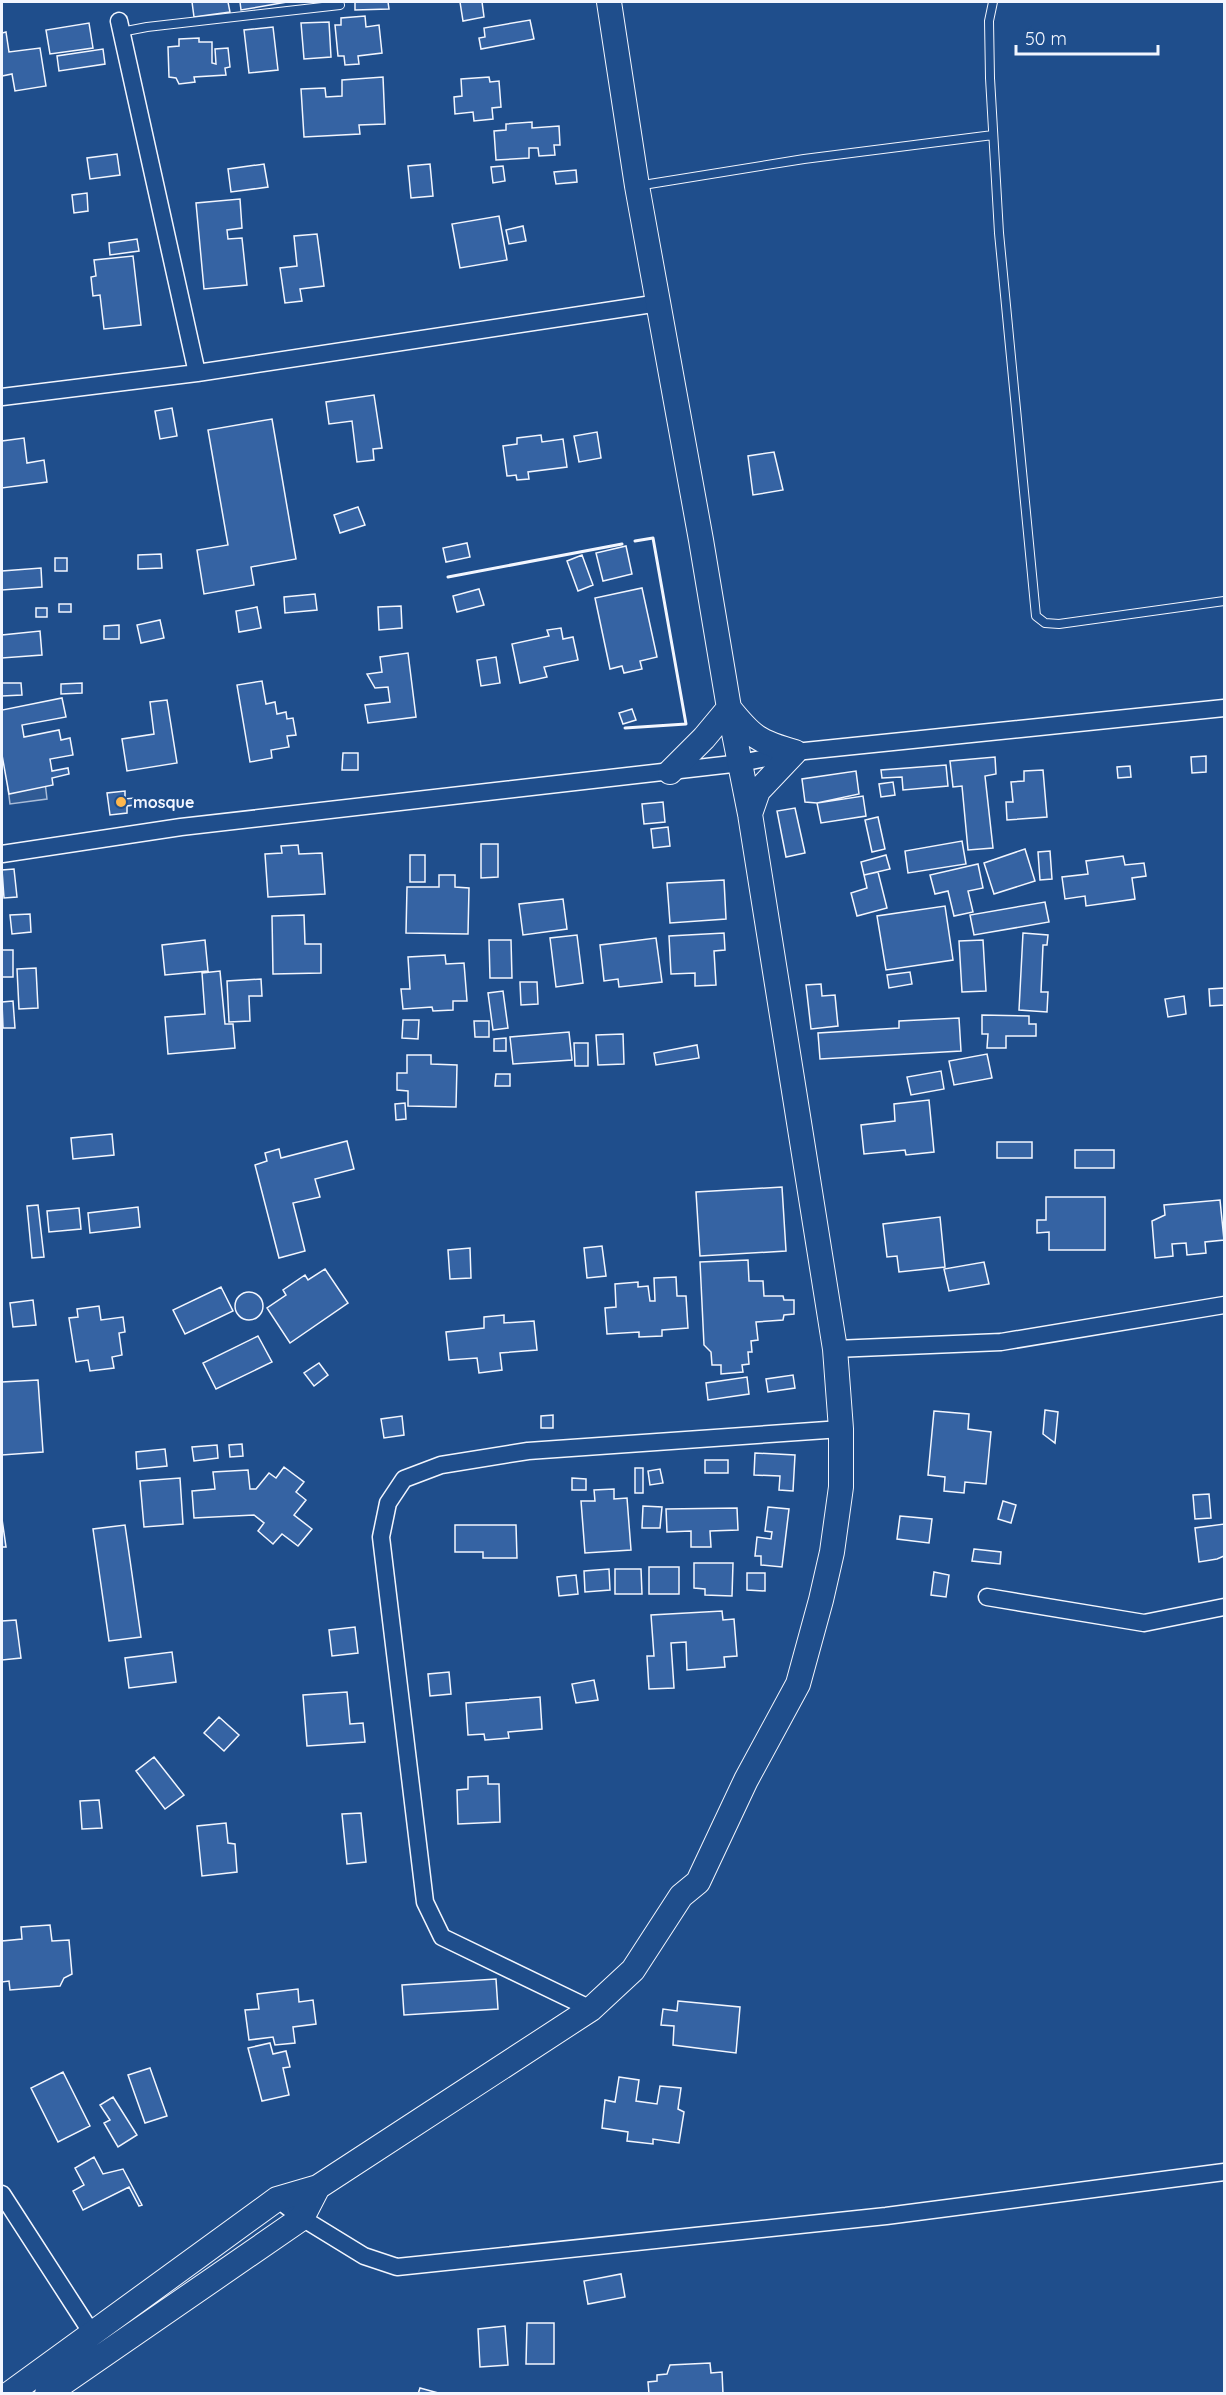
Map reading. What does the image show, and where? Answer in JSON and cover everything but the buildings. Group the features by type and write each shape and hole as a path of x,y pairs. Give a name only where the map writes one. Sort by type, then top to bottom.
{"main road":[{"path":"9,2394 277,2199 318,2187 591,2008 633,1970 681,1896 698,1882 746,1780 798,1684 832,1552 841,1487 841,1429 835,1349 750,814 729,708 637,186 609,2"},
{"path":"729,708 749,733 769,745 795,752 758,791 750,814"},
{"path":"670,772 704,738 729,708"},
{"path":"47,2394 302,2218 318,2187"}],"street":[{"path":"120,26 197,372"},
{"path":"2,396 197,372 659,303"},
{"path":"2,854 181,827 741,763 795,752 1224,708"},
{"path":"835,1349 1001,1342 1224,1305"},
{"path":"591,2008 441,1937 425,1902 381,1537 388,1503 404,1479 441,1465 528,1451 841,1429"},
{"path":"987,1597 1144,1623 1224,1607"},
{"path":"277,2199 302,2218 364,2256 397,2267 875,2217 1224,2172"},
{"path":"2,2194 93,2334"}],"lane":[{"path":"993,2 989,21 999,233 1036,616 1045,623 1059,624 1224,601"},
{"path":"120,26 147,27 340,5"},
{"path":"637,186 804,159 993,135"}],"shaded area":[{"path":"45,782 47,799 10,804 8,788"}],"wall":[{"path":"625,728 686,724 653,538 635,541"},
{"path":"448,577 622,544"}],"place":[{"name":"mosque","path":"121,802"}]}
